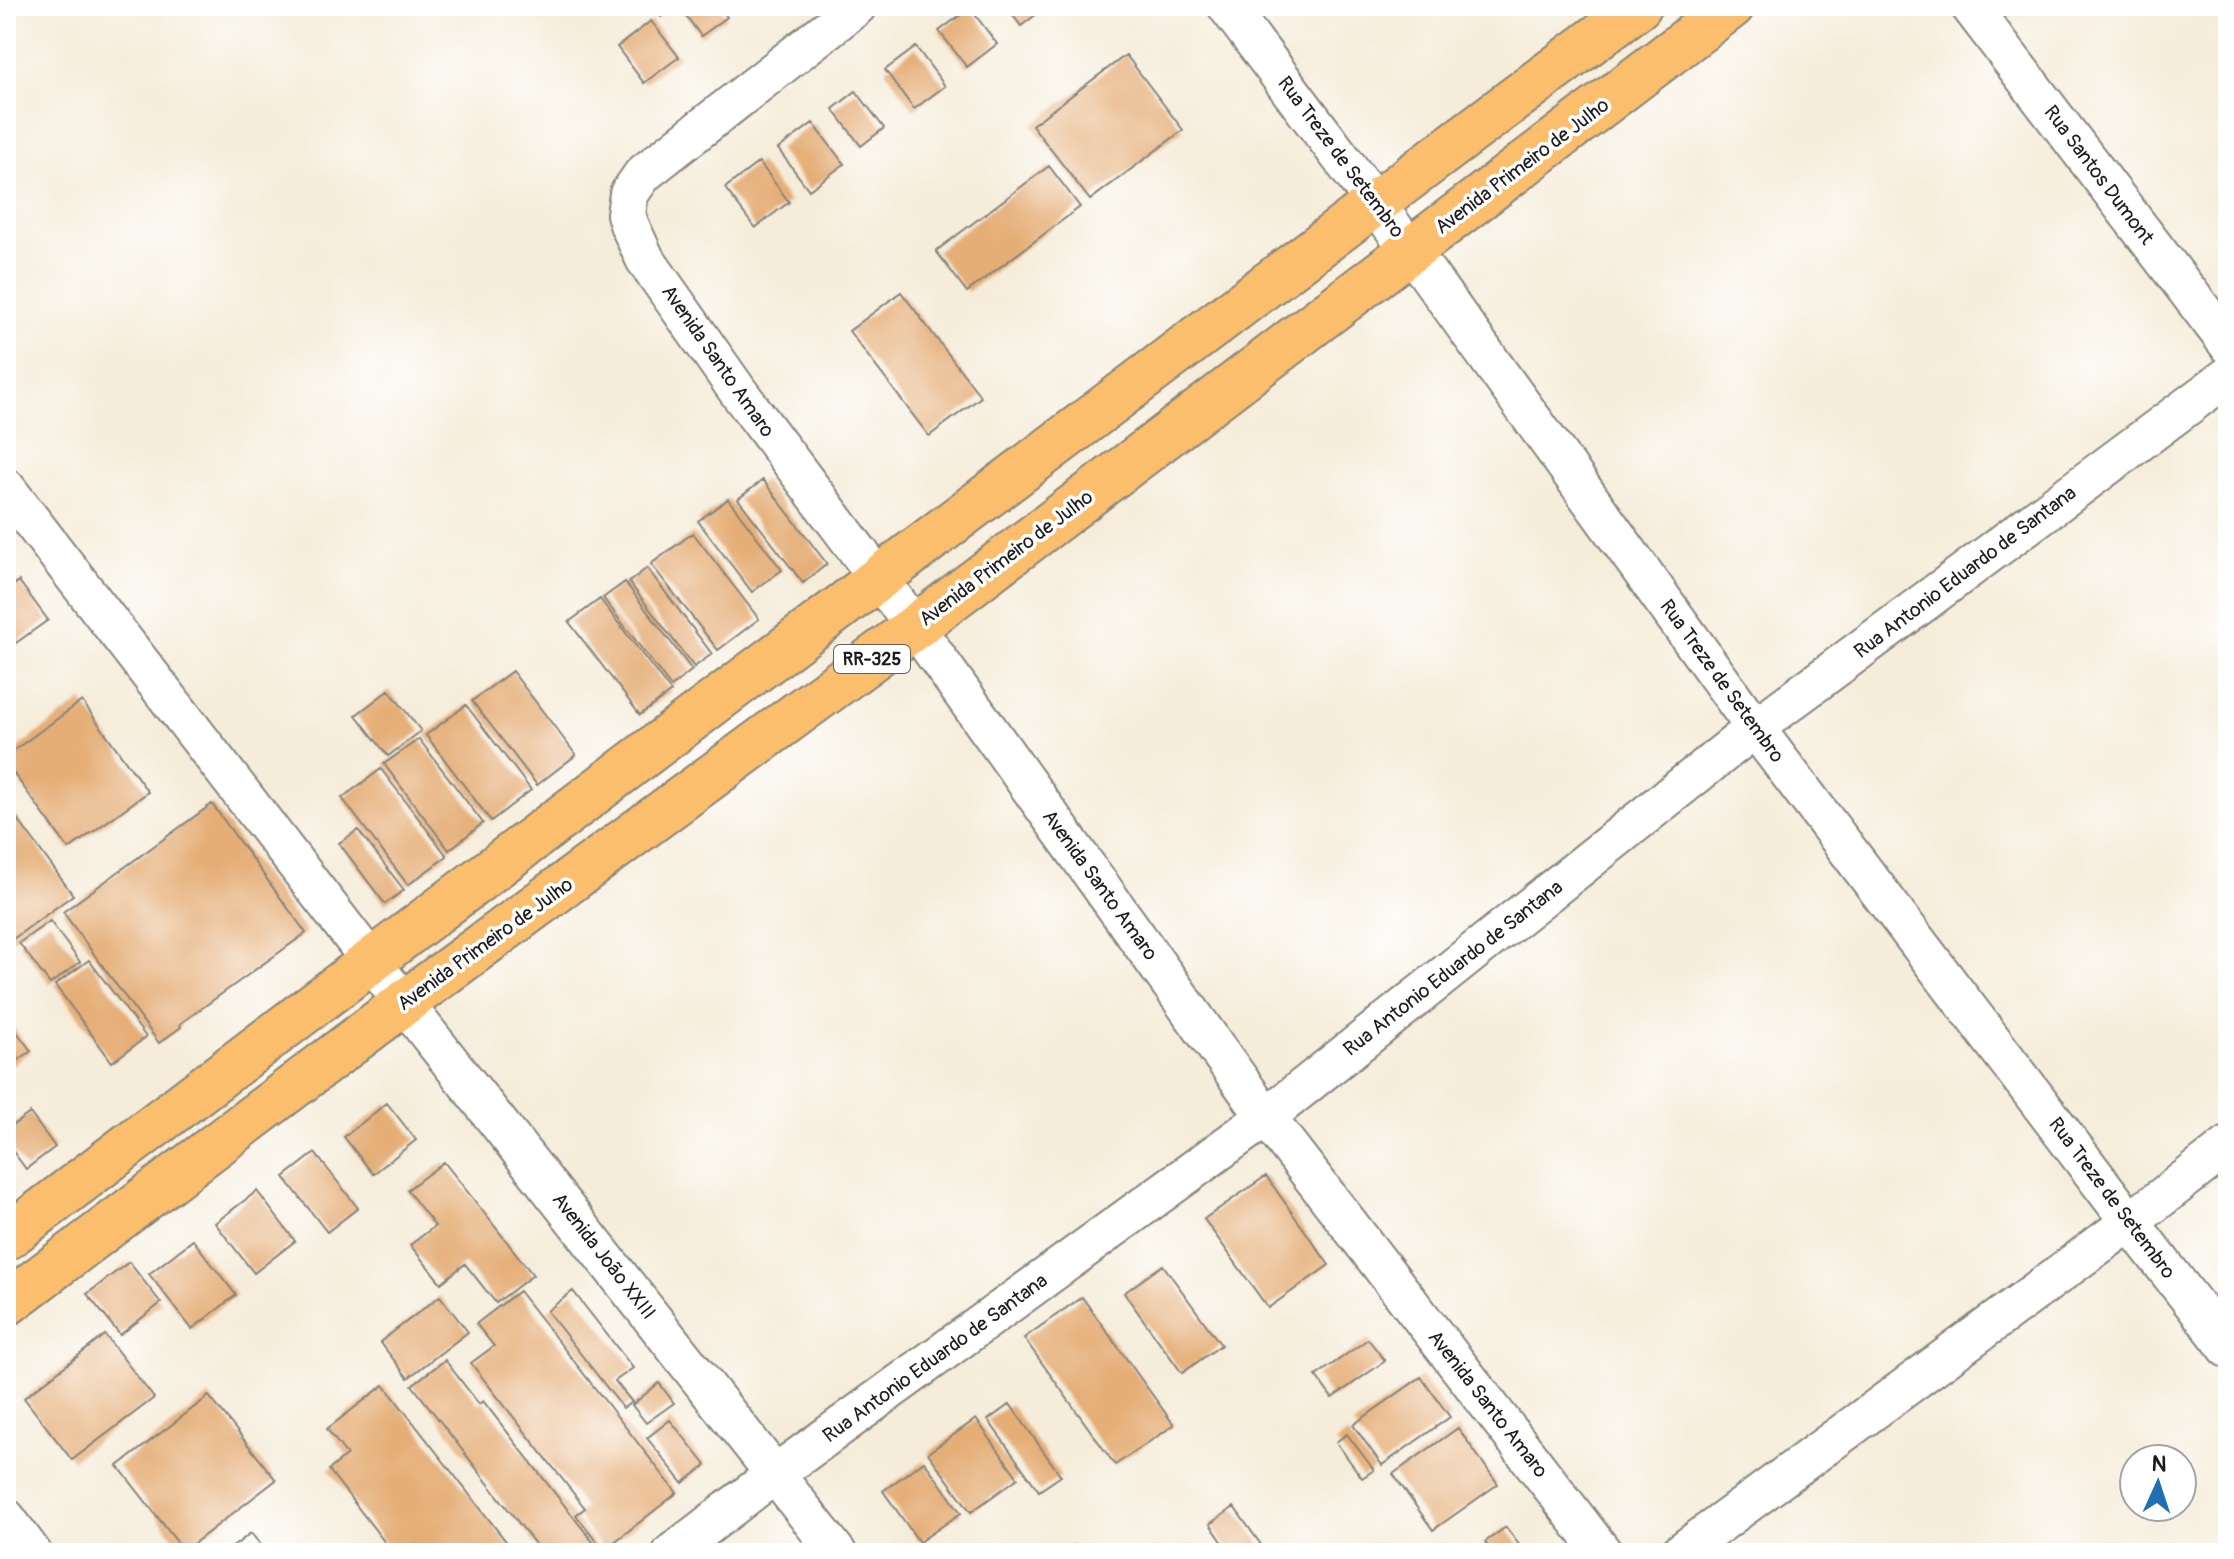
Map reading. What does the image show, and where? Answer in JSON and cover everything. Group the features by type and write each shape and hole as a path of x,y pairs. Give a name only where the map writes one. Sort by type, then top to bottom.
{"main road":[{"name":"RR-325","path":"6,1238 370,960 1639,6"},
{"name":"Avenida Primeiro de Julho","path":"6,1304 404,1003 915,627 1732,6"}],"street":[{"name":"Avenida Santo Amaro","path":"857,6 656,163 635,184 629,194 626,214 645,259 737,390 915,627 1266,1117 1603,1553"},
{"name":"Rua Treze de Setembro","path":"1227,6 1411,251 1755,728 2228,1348"},
{"name":"Rua Santos Dumont","path":"1970,6 2228,344"},
{"name":"Rua Antonio Eduardo de Santana","path":"672,1553 775,1474 1266,1117 1755,728 2228,376"},
{"name":"Avenida João XXIII","path":"6,488 370,960 837,1553"},
{"path":"1680,1553 2130,1222 2228,1146"},
{"path":"6,1518 32,1553"}],"building":[{"path":"652,6 676,6 661,17"},
{"path":"679,6 719,6 727,17 701,36"},
{"path":"1006,6 1047,6 1021,26"},
{"path":"970,8 997,44 967,67 939,31"},
{"path":"651,21 679,57 644,83 617,47"},
{"path":"916,47 945,86 914,109 885,70"},
{"path":"1126,55 1183,130 1090,200 1032,125"},
{"path":"856,91 884,128 861,146 833,109"},
{"path":"813,123 844,164 809,190 778,149"},
{"path":"759,162 789,202 755,228 725,188"},
{"path":"1049,166 1080,207 967,292 936,251"},
{"path":"901,292 981,397 929,436 849,331"},
{"path":"763,480 827,564 803,583 738,499"},
{"path":"728,499 782,570 752,592 698,521"},
{"path":"693,533 759,619 718,650 651,564"},
{"path":"647,568 712,654 694,667 629,582"},
{"path":"19,581 48,620 6,650 6,591"},
{"path":"625,582 692,670 671,687 603,598"},
{"path":"600,599 671,692 640,715 569,622"},
{"path":"512,671 576,755 537,785 472,701"},
{"path":"389,690 421,731 388,756 356,715"},
{"path":"82,701 148,792 69,849 6,763 6,756"},
{"path":"466,705 531,790 491,821 426,735"},
{"path":"419,739 483,823 449,850 384,764"},
{"path":"381,769 447,856 408,885 342,798"},
{"path":"6,803 73,895 6,944"},
{"path":"212,804 306,933 180,1024 181,1027 159,1043 63,912"},
{"path":"358,830 404,890 385,904 339,843"},
{"path":"50,921 80,962 50,984 19,943"},
{"path":"89,960 146,1037 112,1062 55,985"},
{"path":"6,1017 31,1051 6,1069"},
{"path":"387,1103 416,1140 373,1174 344,1137"},
{"path":"30,1113 55,1147 26,1169 6,1142 6,1130"},
{"path":"315,1153 358,1208 327,1232 284,1177"},
{"path":"444,1162 533,1275 496,1303 465,1264 441,1283 410,1245 435,1226 407,1190"},
{"path":"1266,1176 1329,1265 1268,1308 1204,1219"},
{"path":"257,1191 295,1241 254,1273 215,1223"},
{"path":"193,1240 236,1295 192,1329 149,1274"},
{"path":"129,1262 161,1303 120,1335 87,1294"},
{"path":"1163,1265 1221,1345 1182,1373 1124,1293"},
{"path":"519,1291 677,1493 604,1550 576,1515 585,1508 471,1363 494,1346 476,1324"},
{"path":"573,1291 633,1368 615,1381 632,1402 623,1408 547,1311"},
{"path":"440,1296 468,1332 408,1378 380,1342"},
{"path":"1082,1297 1174,1425 1115,1465 1024,1338"},
{"path":"105,1335 154,1398 72,1460 24,1398"},
{"path":"1368,1339 1385,1361 1332,1398 1316,1376"},
{"path":"445,1360 479,1404 483,1401 600,1551 542,1553 412,1385"},
{"path":"1421,1377 1450,1417 1382,1465 1353,1425"},
{"path":"659,1383 674,1403 646,1423 632,1405"},
{"path":"384,1385 515,1553 423,1553 417,1545 406,1553 393,1553 329,1470 347,1455 327,1429"},
{"path":"209,1396 276,1480 184,1551 118,1466"},
{"path":"1010,1404 1061,1476 1039,1491 988,1420"},
{"path":"976,1419 1018,1478 971,1512 928,1453"},
{"path":"670,1420 706,1465 683,1483 647,1438"},
{"path":"1458,1428 1498,1484 1433,1530 1393,1474"},
{"path":"1347,1434 1374,1470 1362,1478 1336,1442"},
{"path":"924,1461 961,1513 919,1542 883,1491"},
{"path":"1234,1507 1267,1553 1230,1553 1210,1524"},
{"path":"1506,1527 1525,1553 1493,1553 1485,1542"},
{"path":"251,1533 267,1553 225,1553"},
{"path":"1073,1545 1079,1553 1063,1553"}]}
